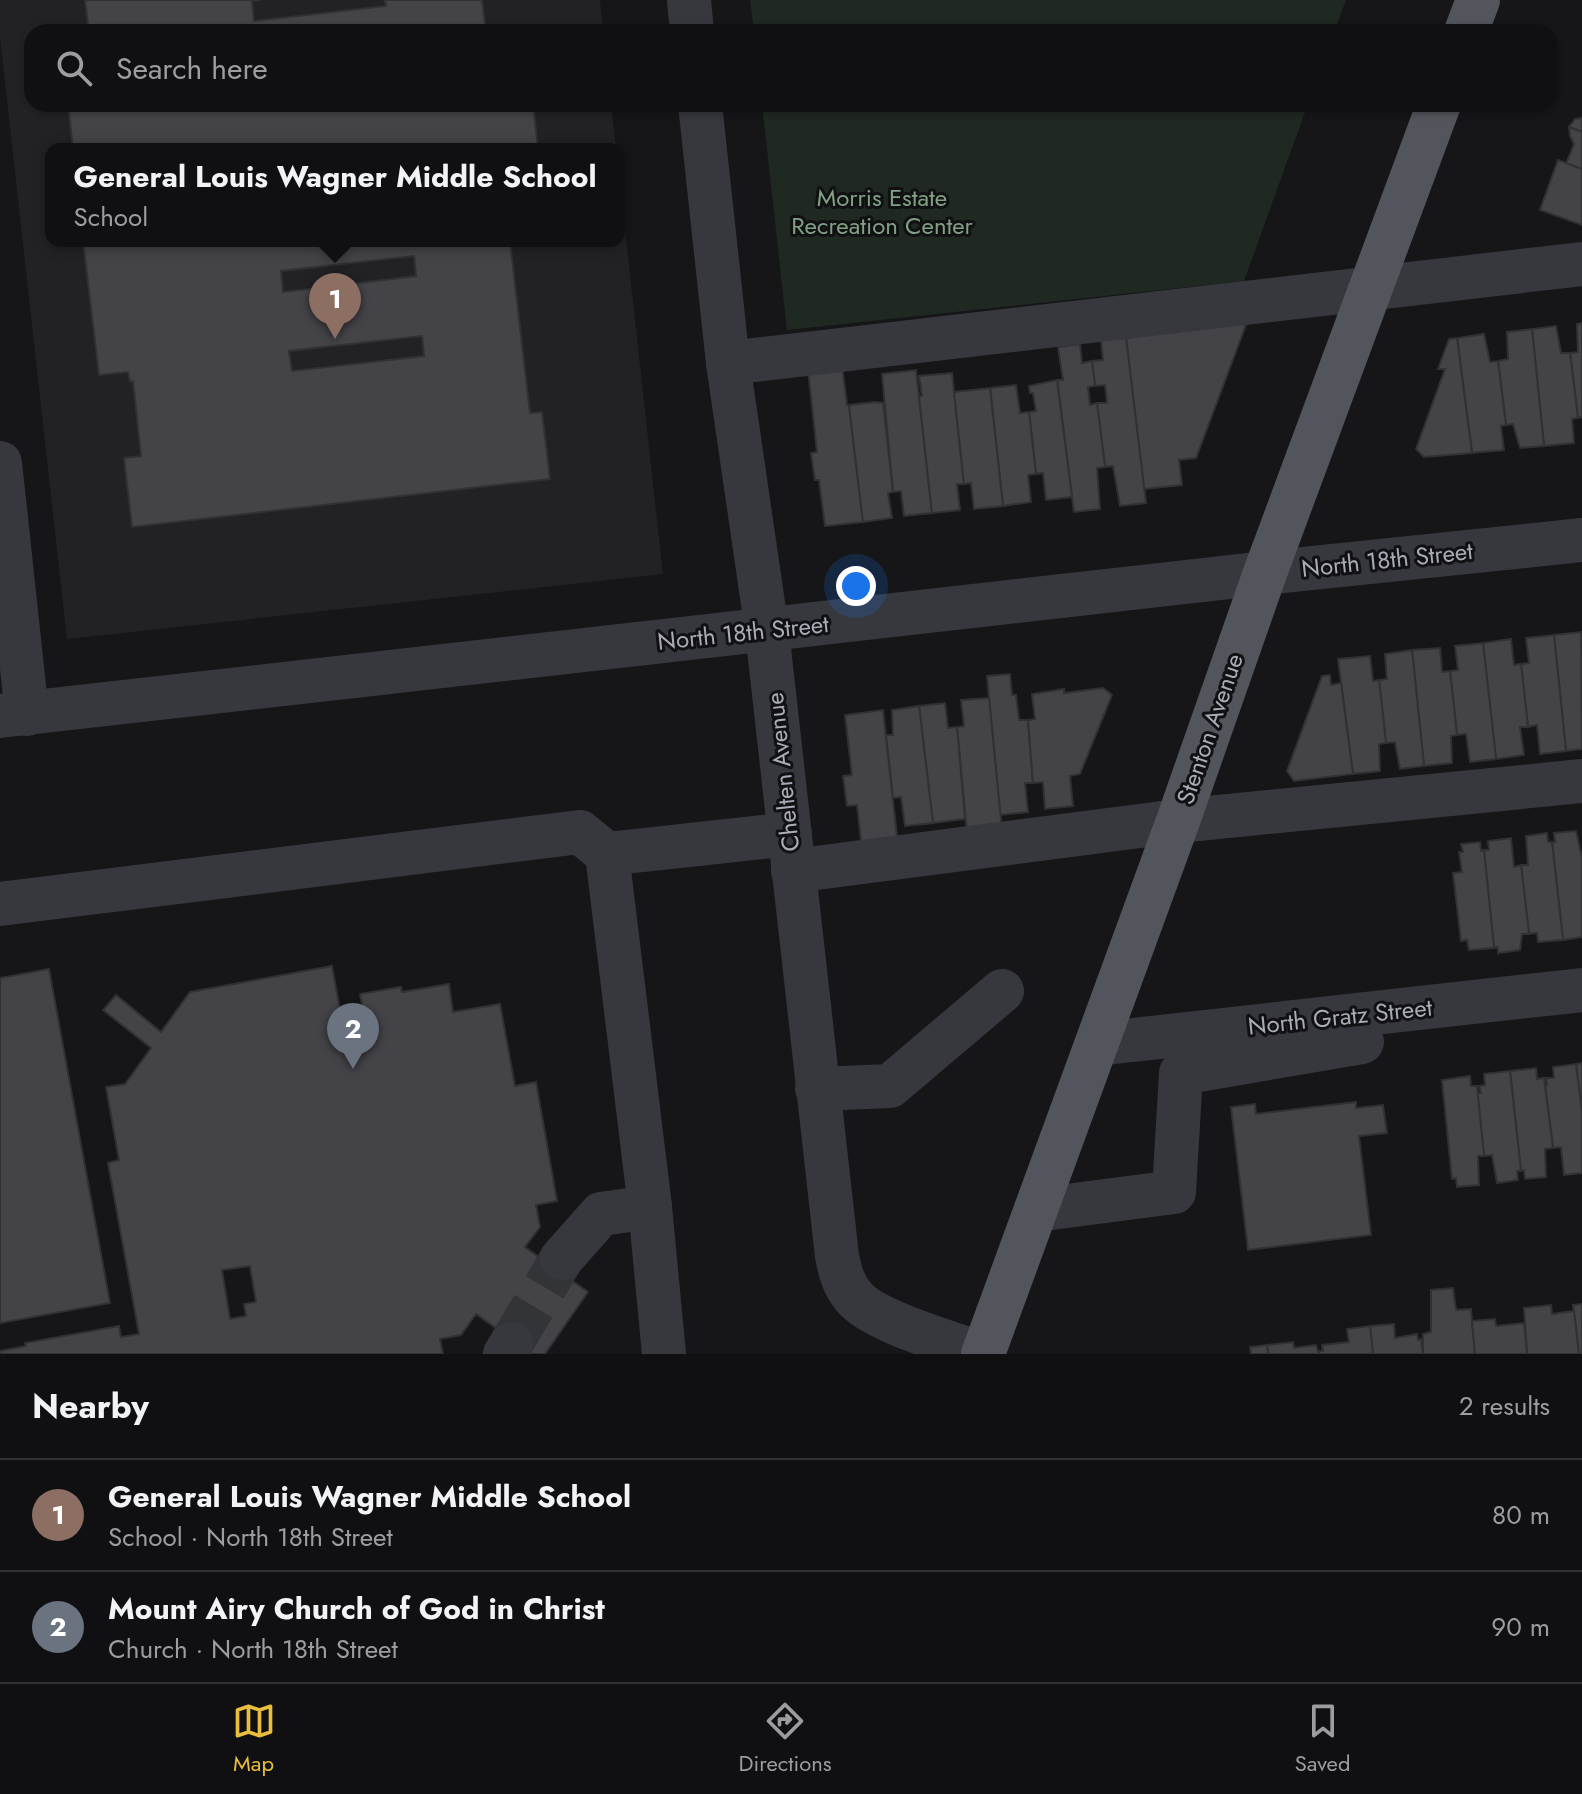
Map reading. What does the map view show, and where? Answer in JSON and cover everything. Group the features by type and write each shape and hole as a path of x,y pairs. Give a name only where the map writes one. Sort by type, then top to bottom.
{"main road":[{"path":"1469,24 1478,0"},
{"name":"Stenton Avenue","path":"982,1354 1436,112"}],"street":[{"path":"689,0 691,24"},
{"name":"Chelten Avenue","path":"701,112 728,363 767,631 817,1089 842,1279 854,1298 873,1313 982,1354"},
{"path":"728,363 1582,264"},
{"path":"0,463 14,715"},
{"name":"North 18th Street","path":"14,715 1582,540"},
{"path":"0,904 580,832 607,854 791,853 1178,821 1582,781"},
{"path":"607,854 650,1207 664,1354"},
{"name":"North Gratz Street","path":"1097,1044 1582,990"},
{"path":"817,1089 890,1086 1002,991"},
{"path":"1036,1210 1174,1192 1181,1073 1373,1040 1367,1014"},
{"path":"562,1258 601,1214 650,1207"}],"shaded area":[{"path":"0,0 600,0 602,24 24,24 24,112 612,112 615,143 45,143 45,247 625,247 625,229 663,574 67,639 0,37"}],"green space":[{"path":"750,0 1346,0 1337,24 753,24"},
{"name":"Morris Estate Recreation Center","path":"763,112 1305,112 1244,281 787,330"}],"building":[{"path":"85,0 261,0 252,1 254,21 386,6 385,0 482,0 485,24 88,24"},
{"path":"69,112 534,112 537,143 72,143"},
{"path":"1582,118 1582,132 1569,127 1575,119"},
{"path":"1569,127 1582,132 1582,169 1566,164 1574,144"},
{"path":"1558,160 1582,169 1582,225 1540,210"},
{"path":"84,247 511,247 530,413 542,412 550,479 132,527 124,458 141,456 133,381 130,382 128,372 99,375","holes":["414,256 416,276 283,292 281,271","422,336 424,356 292,371 289,351"]},
{"path":"1249,317 1196,458 1179,460 1182,485 1144,489 1126,338"},
{"path":"1582,323 1582,417 1578,418 1570,353 1578,352 1577,324"},
{"path":"1556,326 1561,353 1570,353 1578,418 1572,419 1574,443 1544,446 1532,329"},
{"path":"1532,329 1544,446 1520,448 1513,424 1506,425 1498,361 1508,359 1507,332"},
{"path":"1484,334 1490,362 1498,361 1506,425 1501,426 1504,450 1472,453 1457,338"},
{"path":"1126,338 1146,503 1120,506 1113,466 1105,467 1097,403 1107,403 1105,385 1095,386 1092,361 1103,360 1101,340"},
{"path":"1457,338 1472,453 1424,457 1416,449 1445,369 1438,369 1449,339"},
{"path":"1080,344 1082,363 1092,361 1095,386 1088,387 1090,405 1097,403 1105,467 1097,468 1100,509 1074,512 1057,380 1063,380 1058,347"},
{"path":"842,366 863,522 825,526 819,480 815,480 811,453 817,452 808,370"},
{"path":"916,370 932,513 904,516 901,491 893,492 882,374"},
{"path":"952,373 964,484 957,484 960,510 932,513 919,376"},
{"path":"1057,380 1072,497 1046,500 1043,473 1036,474 1029,412 1036,411 1029,386"},
{"path":"1016,385 1020,413 1029,412 1036,474 1028,475 1031,502 1003,506 990,388"},
{"path":"990,388 1003,506 974,509 971,483 964,484 954,392"},
{"path":"883,403 893,492 888,493 892,518 863,522 849,405"},
{"path":"1581,632 1582,749 1566,751 1554,635"},
{"path":"1554,635 1566,751 1540,754 1537,725 1528,727 1521,664 1529,663 1526,638"},
{"path":"1511,639 1514,665 1521,664 1528,727 1520,727 1524,755 1496,759 1483,643"},
{"path":"1483,643 1496,759 1470,762 1466,734 1457,735 1450,671 1458,670 1455,646"},
{"path":"1440,648 1442,672 1450,671 1457,735 1451,736 1452,763 1424,766 1412,650"},
{"path":"1412,650 1424,766 1400,769 1395,742 1386,743 1379,680 1387,679 1385,654"},
{"path":"1370,656 1373,681 1379,680 1386,743 1379,744 1380,771 1353,774 1338,659"},
{"path":"1010,674 1019,720 1028,720 1033,783 1025,783 1028,812 1000,815 987,676"},
{"path":"1330,675 1331,685 1341,683 1353,774 1294,781 1287,771 1322,676"},
{"path":"1103,688 1112,695 1080,774 1070,776 1073,806 1045,809 1043,782 1033,783 1028,720 1035,719 1032,694"},
{"path":"989,698 1002,830 967,833 957,727 964,726 961,700"},
{"path":"945,703 948,728 957,727 965,819 933,823 919,706"},
{"path":"919,706 933,823 905,826 901,797 893,798 886,735 893,735 892,710"},
{"path":"883,710 898,846 862,850 857,805 847,806 843,776 852,775 845,715"},
{"path":"1576,831 1582,858 1582,937 1563,940 1552,842 1555,842 1554,833"},
{"path":"1547,833 1548,842 1552,842 1563,940 1538,942 1537,933 1529,934 1521,865 1528,865 1526,836"},
{"path":"1511,838 1514,867 1521,865 1529,934 1522,934 1520,950 1498,953 1498,947 1494,948 1484,850 1489,850 1488,841"},
{"path":"1480,842 1481,851 1484,850 1494,948 1469,950 1467,940 1461,941 1453,873 1462,872 1461,844"},
{"path":"332,966 341,1015 363,1010 360,994 401,987 402,992 449,984 453,1012 500,1004 515,1086 536,1082 557,1201 536,1205 540,1227 525,1247 588,1292 545,1354 532,1354 476,1314 461,1335 440,1339 443,1354 0,1354 0,1351 26,1346 25,1343 119,1326 121,1337 139,1334 108,1163 119,1160 106,1087 125,1084 151,1048 103,1010 116,995 161,1032 190,992","holes":["250,1266 256,1302 244,1304 246,1316 230,1319 222,1270"]},
{"path":"49,969 110,1303 0,1323 0,978"},
{"path":"1582,1063 1582,1112 1576,1064"},
{"path":"1576,1064 1582,1112 1582,1173 1564,1175 1561,1147 1553,1148 1545,1085 1546,1078 1554,1078 1553,1067"},
{"path":"1536,1068 1537,1079 1544,1078 1553,1148 1545,1149 1546,1177 1525,1179 1524,1170 1521,1171 1510,1071"},
{"path":"1510,1071 1521,1171 1517,1171 1518,1180 1497,1183 1492,1155 1484,1156 1477,1093 1481,1093 1479,1086 1485,1085 1484,1074"},
{"path":"1470,1076 1471,1086 1477,1086 1484,1156 1478,1156 1479,1185 1457,1187 1456,1178 1452,1179 1442,1080"},
{"path":"1356,1102 1356,1108 1383,1105 1387,1133 1359,1136 1371,1235 1248,1250 1231,1107 1255,1104 1256,1114"},
{"path":"1453,1288 1456,1310 1471,1309 1475,1354 1423,1354 1423,1334 1431,1332 1431,1290"},
{"path":"1582,1304 1582,1354 1579,1354 1573,1305"},
{"path":"1551,1305 1552,1314 1574,1311 1579,1354 1527,1354 1524,1308"},
{"path":"1495,1319 1496,1326 1524,1323 1527,1354 1475,1354 1472,1321"},
{"path":"1394,1324 1395,1338 1417,1334 1423,1354 1373,1354 1370,1326"},
{"path":"1370,1326 1373,1354 1319,1354 1323,1351 1322,1345 1349,1342 1347,1329"},
{"path":"1293,1342 1294,1348 1316,1345 1319,1354 1268,1354 1267,1345"},
{"path":"1267,1345 1268,1354 1251,1354 1250,1347"}],"tunnel":[{"path":"511,1344 562,1258"}],"place":[{"name":"General Louis Wagner Middle School","path":"335,339"},
{"name":"Mount Airy Church of God in Christ","path":"353,1069"}]}
